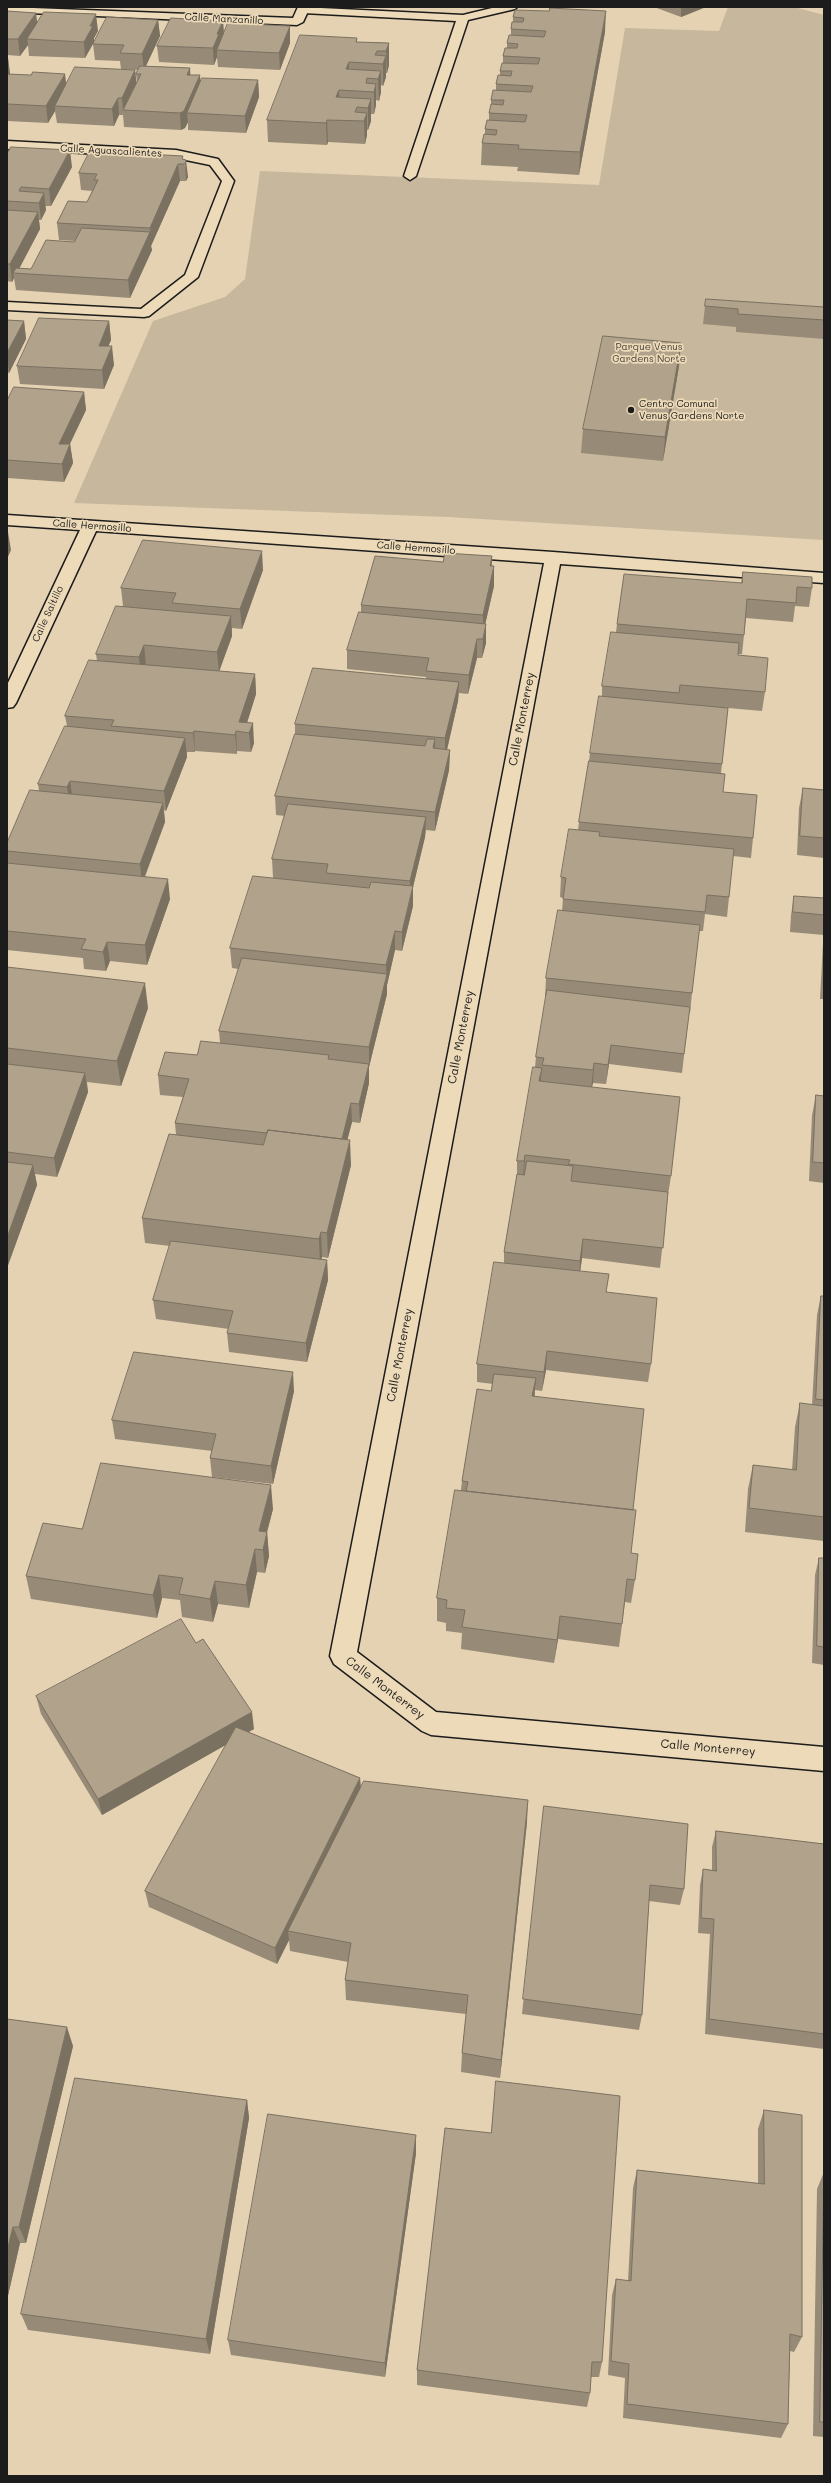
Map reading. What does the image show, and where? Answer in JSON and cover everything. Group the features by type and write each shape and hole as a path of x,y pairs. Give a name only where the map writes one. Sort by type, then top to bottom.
{"street":[{"path":"304,8 463,18 511,7"},
{"name":"Calle Manzanillo","path":"7,9 297,22 304,8"},
{"path":"410,176 463,18"},
{"name":"Calle Aguascalientes","path":"7,145 176,154 214,162 228,181 191,277 144,313 7,306"},
{"name":"Calle Hermosillo","path":"7,520 553,557 824,578"},
{"name":"Calle Saltillo","path":"7,703 90,526"},
{"name":"Calle Monterrey","path":"553,557 342,1656 431,1723 824,1759"}],"green space":[{"name":"Parque Venus Gardens Norte","path":"728,7 794,7 824,15 824,540 448,517 74,503 153,321 225,297 245,279 260,171 599,185 625,28 719,31"}],"building":[{"path":"550,8 606,11 580,152 518,149 519,145 482,143 484,134 496,135 497,130 485,129 487,120 525,122 527,115 489,113 491,104 503,105 504,100 491,100 493,90 531,92 533,86 496,84 498,75 511,76 512,71 500,71 502,63 538,64 540,58 503,56 505,48 517,48 518,44 507,43 509,35 544,37 546,31 511,29 512,22 523,22 524,18 513,17 515,10 549,11"},
{"path":"7,11 36,13 18,39 7,39"},
{"path":"44,12 96,14 90,26 93,26 84,42 27,39"},
{"path":"107,17 158,20 142,54 120,53 124,45 93,44"},
{"path":"171,18 223,21 213,48 157,46"},
{"path":"228,23 290,26 279,53 217,50"},
{"path":"300,35 357,38 356,42 389,43 386,51 377,51 375,55 386,56 383,64 349,62 346,69 381,71 378,79 367,78 366,83 376,84 374,92 339,90 336,97 371,99 368,108 357,107 355,112 367,113 364,121 327,120 326,123 267,120"},
{"path":"140,66 190,68 187,75 200,75 184,111 180,113 123,110 141,74 136,74"},
{"path":"75,67 135,70 122,98 118,98 112,109 55,106"},
{"path":"33,72 65,74 46,106 7,104 7,74 31,75"},
{"path":"202,78 258,80 245,116 187,113"},
{"path":"11,147 70,150 49,189 21,187 19,191 44,193 39,203 7,201 7,154"},
{"path":"90,151 183,156 182,159 186,160 185,164 178,164 150,228 57,223 68,201 87,202 98,180 94,180 97,174 79,173"},
{"path":"7,210 38,212 10,264 7,264"},
{"path":"82,228 150,232 128,280 13,273 16,268 31,269 46,240 74,242"},
{"path":"706,299 824,307 824,320 738,314 738,309 705,306"},
{"path":"39,318 109,321 99,346 112,346 102,370 17,366"},
{"path":"7,320 24,321 7,353"},
{"name":"Centro Comunal Venus Gardens Norte","path":"603,336 681,343 665,437 583,429"},
{"path":"14,387 84,392 59,444 70,444 62,464 7,460 7,401"},
{"path":"143,540 262,551 240,609 172,603 176,593 121,588"},
{"path":"445,553 492,556 490,566 494,566 483,615 361,605 375,556 443,562"},
{"path":"743,572 812,577 812,588 797,587 796,603 747,599 744,635 617,624 624,574 742,583"},
{"path":"116,606 231,616 217,652 144,645 139,657 96,654"},
{"path":"359,612 486,624 483,639 477,639 469,675 426,671 429,658 347,650"},
{"path":"611,632 739,643 738,655 768,658 765,692 680,685 679,693 602,686"},
{"path":"89,660 255,674 239,722 253,723 249,733 236,731 235,735 194,731 193,733 111,726 114,720 65,716"},
{"path":"313,668 459,682 445,738 295,724"},
{"path":"599,696 728,708 722,764 590,753"},
{"path":"65,726 185,738 164,791 70,781 67,787 38,784"},
{"path":"295,734 425,746 427,739 435,739 433,748 450,750 435,812 275,796"},
{"path":"589,761 725,774 723,792 757,795 753,838 579,822"},
{"path":"803,788 824,790 824,838 800,836"},
{"path":"30,790 163,803 140,864 7,851 7,843"},
{"path":"288,804 426,817 410,881 326,873 328,864 272,859"},
{"path":"569,829 600,832 599,836 734,849 729,897 707,895 705,912 563,899 566,878 561,877"},
{"path":"7,863 168,879 145,945 107,942 103,952 81,949 86,939 7,931"},
{"path":"253,876 369,888 371,882 413,886 402,932 395,931 386,965 230,948"},
{"path":"794,896 824,898 824,915 793,912"},
{"path":"558,910 700,925 692,993 546,978"},
{"path":"242,958 387,974 369,1047 219,1031"},
{"path":"7,967 145,983 117,1061 7,1048"},
{"path":"547,990 690,1007 684,1054 611,1045 608,1065 594,1063 593,1070 542,1065 544,1058 536,1057"},
{"path":"201,1041 329,1055 328,1059 369,1064 359,1104 351,1103 342,1139 268,1130 267,1133 175,1123 189,1079 158,1075 165,1052 197,1055"},
{"path":"7,1064 85,1073 54,1158 7,1152"},
{"path":"533,1067 542,1068 539,1081 680,1097 671,1176 568,1164 570,1160 525,1155 524,1161 517,1161"},
{"path":"816,1095 824,1096 824,1163 813,1162"},
{"path":"268,1130 350,1140 327,1233 321,1232 319,1239 142,1218 169,1134 263,1145"},
{"path":"527,1161 573,1166 571,1181 668,1192 663,1248 583,1239 580,1261 504,1252 517,1174 524,1175"},
{"path":"7,1162 33,1165 7,1238"},
{"path":"171,1241 327,1260 306,1343 227,1333 233,1311 153,1300"},
{"path":"494,1262 609,1274 606,1292 657,1298 651,1364 547,1351 544,1372 477,1364"},
{"path":"821,1296 824,1296 824,1400 816,1399"},
{"path":"134,1352 293,1372 271,1466 210,1458 216,1434 112,1420"},
{"path":"494,1374 536,1378 532,1396 644,1409 633,1510 466,1491 468,1482 462,1481 477,1389 491,1391"},
{"path":"800,1403 824,1406 824,1517 749,1508 753,1465 796,1470"},
{"path":"101,1463 271,1485 259,1531 267,1532 263,1550 255,1549 246,1585 215,1581 210,1599 179,1594 183,1578 159,1575 153,1595 26,1576 43,1523 82,1529"},
{"path":"455,1490 636,1510 631,1553 638,1554 635,1580 627,1579 622,1624 560,1616 557,1640 462,1627 465,1610 446,1608 447,1600 437,1598"},
{"path":"819,1558 824,1558 824,1647 817,1646"},
{"path":"181,1619 196,1643 203,1639 252,1712 98,1799 36,1696"},
{"path":"236,1727 360,1778 275,1948 145,1891"},
{"path":"364,1781 528,1800 501,2060 462,2053 468,1995 345,1980 351,1943 288,1931"},
{"path":"544,1806 688,1824 684,1889 650,1885 642,2015 523,1999"},
{"path":"716,1831 824,1844 824,2034 709,2019 714,1919 701,1918 703,1869 716,1871"},
{"path":"7,2019 67,2027 19,2227 13,2227 7,2251"},
{"path":"75,2078 247,2100 206,2339 21,2314"},
{"path":"496,2081 620,2096 602,2362 592,2362 590,2393 417,2370 445,2128 491,2133"},
{"path":"764,2110 802,2115 802,2337 790,2334 788,2424 627,2404 629,2364 611,2361 616,2279 631,2281 637,2170 764,2184"},
{"path":"268,2114 416,2135 385,2363 228,2340"},
{"path":"824,2172 824,2422 820,2422"}],"place":[{"name":"Centro Comunal Venus Gardens Norte","path":"631,410"}]}
